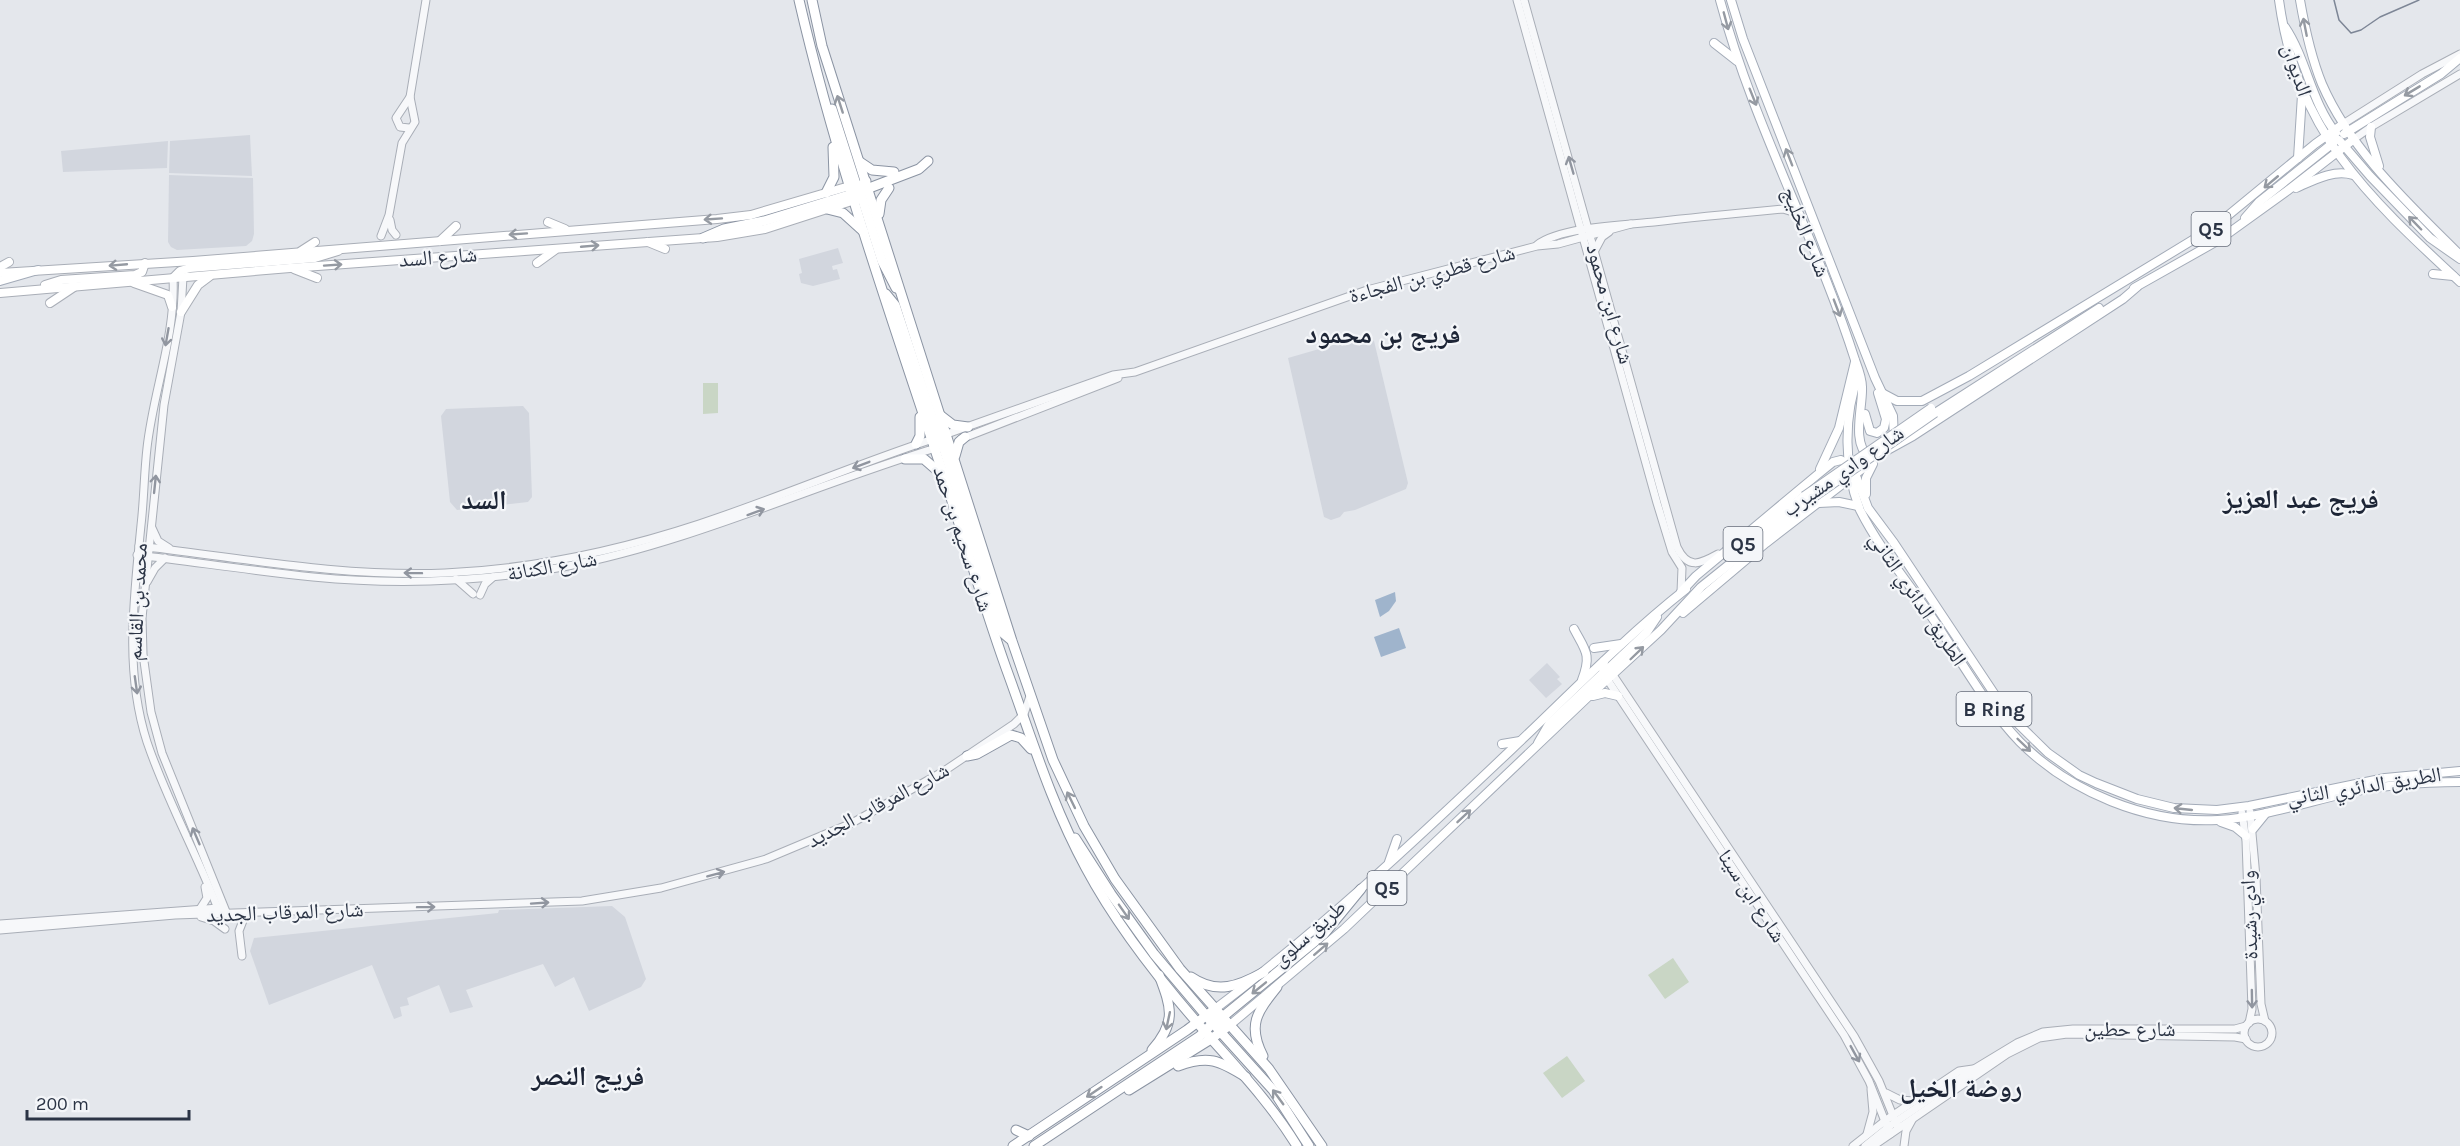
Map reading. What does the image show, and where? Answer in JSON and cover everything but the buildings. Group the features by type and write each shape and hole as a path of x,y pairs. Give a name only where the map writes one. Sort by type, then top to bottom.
{"highway":[{"name":"شارع سحيم بن حمد","path":"799,0 832,133 859,191 879,222 939,413 944,478 1022,717 1067,830 1086,868 1113,913 1197,1023 1246,1077 1278,1117 1297,1146"},
{"name":"شارع سحيم بن حمد","path":"812,0 822,46 858,160 864,232 921,406 940,441 955,459 1030,696 1059,775 1098,852 1115,879 1180,969 1269,1069"},
{"path":"823,93 833,113 882,261 901,295"},
{"path":"826,193 834,177 832,133"},
{"path":"858,160 872,170 894,172"},
{"path":"703,238 724,229 764,221 859,191 919,169 928,161"},
{"path":"879,222 881,200 889,188"},
{"path":"827,209 843,213 864,232"},
{"path":"884,292 896,305 998,621 1003,633 1012,641"},
{"path":"916,444 921,432 921,406"},
{"path":"939,413 952,425 968,427"},
{"path":"955,459 958,446 965,437"},
{"path":"905,459 926,460 944,478"},
{"path":"991,656 1006,666"},
{"path":"967,756 977,754 1011,735 1021,738 1034,751"},
{"path":"1067,830 1080,844 1111,894 1154,954 1273,1090 1309,1146"},
{"path":"1044,1146 1161,1071 1208,1035 1223,1017 1324,934 1360,889"},
{"path":"1180,969 1202,984 1221,988 1238,985 1264,972"},
{"path":"1143,1060 1163,1036 1170,1021 1168,1003 1159,975"},
{"path":"1276,987 1259,1011 1254,1028 1256,1041 1269,1069 1322,1146"},
{"path":"1215,1009 1215,1026"},
{"name":"طريق سلوى","path":"1013,1146 1215,1009"},
{"path":"1197,1023 1206,1022 1215,1026"},
{"name":"طريق سلوى","path":"1215,1026 1230,1025"},
{"path":"1034,1146 1208,1035"},
{"path":"1161,1071 1204,1059 1224,1064 1246,1077"},
{"path":"1016,1130 1029,1136"}],"main road":[{"name":"شارع الخليج","path":"1720,0 1739,63 1856,360 1862,393 1861,444 1868,456 1879,456"},
{"name":"شارع الخليج","path":"1731,0 1743,39 1875,378 1895,423 1891,448"},
{"name":"الديوان","path":"2279,0 2291,58 2302,91 2333,149 2353,175 2457,279"},
{"name":"الديوان","path":"2300,1 2315,65 2330,100 2346,127 2381,172 2460,257"},
{"path":"2283,24 2299,52 2315,96 2339,138 2376,182 2430,238 2460,257"},
{"path":"1714,43 1739,63"},
{"path":"2240,226 2256,205 2333,149 2346,127 2441,74 2460,56"},
{"path":"2298,158 2302,91"},
{"path":"2369,129 2372,147 2381,172"},
{"path":"2325,136 2354,139"},
{"name":"شارع وادي مشيرب","path":"1606,671 1624,643 1682,592 1809,500 1931,407 2061,325 2095,299 2214,227 2325,136"},
{"name":"شارع وادي مشيرب","path":"1931,407 1975,387 2119,295 2175,267 2240,226 2287,191 2333,149"},
{"path":"2287,191 2331,174 2353,175"},
{"name":"شارع السد","path":"0,273 734,217 826,193 859,191"},
{"name":"شارع السد","path":"0,293 173,278 181,274 212,275 703,238 754,232 827,209 859,191"},
{"path":"548,222 570,230"},
{"path":"440,241 456,226"},
{"path":"647,241 665,249"},
{"path":"298,252 315,242"},
{"path":"166,262 181,274 190,268 315,258 343,248"},
{"path":"537,263 557,248"},
{"path":"0,267 9,262"},
{"path":"32,290 61,280 135,275 142,272 145,263"},
{"path":"293,268 317,278"},
{"path":"0,281 38,270"},
{"path":"2433,274 2457,279"},
{"path":"182,312 198,285 212,275"},
{"path":"129,281 168,295 172,307"},
{"path":"50,303 75,286"},
{"name":"شارع وادي مشيرب","path":"1606,671 1661,630 1705,584 1809,500 1854,481 1879,456 2093,319 2138,286"},
{"path":"1817,475 1838,434 1856,360"},
{"name":"الطريق الدائري الثاني","path":"1859,374 1848,433 1848,463 1858,506 1865,520 1971,678 2019,741 2033,754 2082,787 2130,808 2159,815 2215,820 2247,817 2369,789 2460,782"},
{"path":"1862,393 1867,426 1873,432 1880,432 1885,427 1886,419 1875,378"},
{"path":"1882,393 1897,401 1931,407"},
{"path":"1879,456 1869,470 1865,485 1869,503 1881,524"},
{"path":"1682,592 1696,576 1728,548 1835,461 1842,460 1848,463"},
{"name":"الطريق الدائري الثاني","path":"1854,481 1872,515 1881,524 2004,709 2048,753 2079,775 2144,801 2195,810 2245,807 2385,778 2460,771"},
{"path":"1809,500 1836,501 1858,506"},
{"path":"1535,749 1549,724 1647,632 1661,610"},
{"path":"1574,629 1587,651 1587,667 1581,683"},
{"path":"1594,648 1624,643"},
{"name":"طريق سلوى","path":"1215,1009 1264,972 1360,889 1581,683 1606,671"},
{"name":"طريق سلوى","path":"1230,1025 1344,929 1587,698 1606,671"},
{"path":"1587,698 1605,693 1618,696"},
{"path":"1502,744 1520,741"},
{"path":"2253,829 2266,813"},
{"path":"2215,820 2235,827 2246,836"},
{"path":"1388,864 1397,840"}],"street":[{"path":"381,236 389,215 402,143 409,128 415,122 410,97 426,0"},
{"name":"شارع ابن محمود","path":"1517,0 1671,550 1682,568 1682,592"},
{"name":"شارع ابن محمود","path":"1524,0 1678,550 1685,560 1698,563 1728,548"},
{"path":"2354,139 2460,74"},
{"path":"402,143 396,118 410,97"},
{"path":"400,112 406,110 413,113"},
{"path":"400,127 409,128"},
{"path":"1783,209 1793,198"},
{"name":"شارع قطري بن الفجاءة","path":"940,441 965,437 1123,375 1366,290 1410,277 1537,246 1549,246 1581,234 1622,223 1783,209 1799,214"},
{"path":"389,215 390,227 396,235"},
{"name":"شارع قطري بن الفجاءة","path":"1589,232 1620,228 1631,224"},
{"path":"1595,250 1602,237 1620,228"},
{"name":"محمد بن القاسم","path":"181,274 182,312 164,405 145,585 142,646 154,728 222,911"},
{"name":"محمد بن القاسم","path":"173,278 172,307 148,441 132,630 135,678 141,715 156,765 222,911"},
{"name":"شارع قطري بن الفجاءة","path":"940,441 968,427 1113,375 1123,375"},
{"name":"شارع الكنانة","path":"149,552 177,551 339,571 420,573 486,570 573,557 650,538 699,524 916,444 940,441"},
{"name":"شارع الكنانة","path":"138,550 165,558 319,577 413,581 496,576 565,566 662,542 905,459 940,441"},
{"path":"831,484 836,475"},
{"path":"151,525 158,541 177,551"},
{"path":"145,585 155,568 165,558"},
{"path":"456,579 477,594 496,576"},
{"name":"شارع ابن سينا","path":"1606,671 1618,696 1844,1035 1869,1081 1890,1131"},
{"name":"شارع ابن سينا","path":"1606,671 1854,1036 1884,1091 1896,1121"},
{"path":"1022,717 1030,696"},
{"name":"شارع المرقاب الجديد","path":"2,928 39,924 47,919 200,909 246,913 480,906 618,896 727,871 799,847 879,809 967,756 1022,717"},
{"name":"وادي رشيدة","path":"2245,807 2252,1009 2247,1024"},
{"name":"وادي رشيدة","path":"2247,817 2253,829 2262,1004 2265,1021"},
{"path":"200,865 200,873 207,895 200,909"},
{"name":"شارع المرقاب الجديد","path":"2,928 222,911"},
{"path":"242,957 238,931 246,913"},
{"path":"192,915 214,921 225,929"},
{"path":"2259,1019 2265,1021 2271,1032 2266,1044 2256,1046 2246,1039 2244,1031 2247,1024 2259,1019"},
{"name":"شارع حطين","path":"1974,1069 2034,1034 2059,1029 2235,1029 2247,1024"},
{"name":"شارع حطين","path":"1913,1117 1997,1060 2035,1040 2067,1034 2246,1039"},
{"path":"1874,1146 1916,1101 1959,1071 1974,1069"},
{"path":"1865,1146 1890,1131 1896,1121 1974,1069"},
{"path":"1866,1136 1873,1112 1869,1081"},
{"path":"1884,1091 1900,1100 1916,1101"},
{"path":"1853,1146 1886,1120 1896,1121 1913,1117"},
{"path":"1904,1146 1906,1131 1913,1117"}],"shaded area":[{"path":"250,135 252,176 169,173 170,141"},
{"path":"168,141 167,168 63,172 61,151"},
{"path":"169,175 253,178 254,234 252,241 246,246 177,250 171,247 168,242"},
{"path":"838,248 843,263 832,266 833,270 837,269 840,279 813,286 801,283 799,274 802,273 799,259"},
{"path":"1364,336 1374,341 1408,483 1406,489 1355,510 1344,512 1340,517 1331,520 1324,517 1288,358"},
{"path":"523,406 529,413 532,497 528,502 457,510 450,502 441,416 446,409"},
{"path":"1547,663 1560,677 1557,679 1562,684 1546,698 1529,680"},
{"path":"612,906 625,917 646,979 641,987 589,1011 574,977 555,987 543,964 466,990 473,1007 450,1013 439,985 407,998 409,1005 400,1007 402,1016 394,1019 372,965 269,1005 250,951 254,938 498,913 499,910"}],"green space":[{"path":"703,383 718,383 718,413 703,414"},
{"path":"1673,958 1689,982 1665,999 1648,975"},
{"path":"1567,1056 1585,1081 1562,1098 1543,1073"}],"water":[{"path":"1395,592 1396,601 1389,611 1380,617 1375,600"},
{"path":"1399,628 1406,648 1381,657 1374,637"}],"tram line":[{"path":"2334,0 2339,20 2351,33 2419,0"}],"district":[{"name":"فريج بن محمود","path":"1383,334"},
{"name":"فريج عبد العزيز","path":"2301,499"},
{"name":"السد","path":"484,500"},
{"name":"فريج النصر","path":"588,1076"},
{"name":"روضة الخيل","path":"1961,1088"}]}
